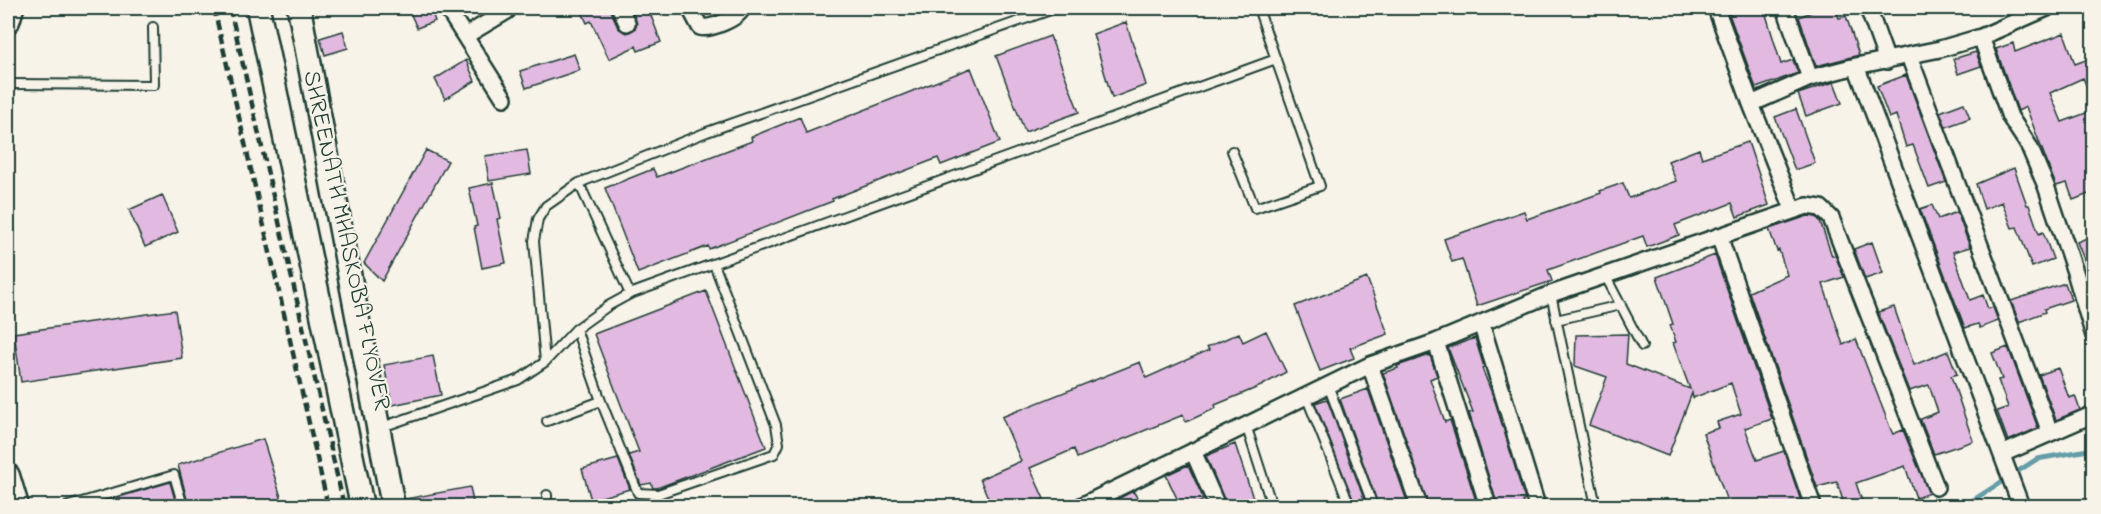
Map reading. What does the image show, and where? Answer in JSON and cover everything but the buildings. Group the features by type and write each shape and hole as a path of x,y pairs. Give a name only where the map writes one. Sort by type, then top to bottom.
{"main road":[{"path":"8,21 12,8"},
{"path":"258,8 362,507"},
{"name":"SHREENATH MHASKOBA FLYOVER","path":"272,8 373,444 380,464 388,476 393,507"},
{"name":"SHREENATH MHASKOBA FLYOVER","path":"285,8 362,373 373,444 357,482"},
{"path":"299,8 373,444"},
{"path":"8,476 17,507"}],"street":[{"path":"447,8 504,98"},
{"path":"620,8 627,23"},
{"path":"690,8 700,27 707,28 738,15 742,8"},
{"path":"1716,8 1793,209"},
{"path":"1785,8 1810,78"},
{"path":"1868,8 1887,61"},
{"path":"1751,104 1810,78 1856,66 1940,50 1981,37 2047,8"},
{"path":"465,36 507,11"},
{"path":"1981,37 2010,117 2030,146 2046,186 2094,336"},
{"path":"1909,56 2050,432"},
{"path":"1856,66 2019,501"},
{"path":"1086,505 1246,424 1370,365 1436,342 1551,294 1807,206 1821,208 1831,218 1936,487"},
{"path":"1719,236 1813,507"},
{"path":"1481,323 1537,507"},
{"path":"1436,342 1488,507"},
{"path":"1370,365 1419,507"},
{"path":"2004,458 2050,432 2094,414"},
{"path":"1193,451 1217,507"}],"lane":[{"path":"545,362 534,242 538,219 546,206 579,183 707,132 1056,8"},
{"path":"1232,151 1255,208 1320,186 1258,8"},
{"path":"8,84 154,85 153,27"},
{"path":"373,444 518,380 545,362 576,329 608,306 630,294 1276,59"},
{"path":"579,183 630,294"},
{"path":"576,329 601,401 638,493 658,494 774,454 778,444 776,425 714,264"},
{"path":"1605,275 1642,346"},
{"path":"1551,294 1596,507"},
{"path":"1556,320 1621,305"},
{"path":"1328,385 1373,507"},
{"path":"1306,396 1350,507"},
{"path":"547,421 601,401"},
{"path":"1246,424 1272,507"},
{"path":"68,507 174,475 183,507"},
{"path":"547,495 547,507"}],"waterway":[{"path":"1964,506 2037,459 2094,449"}],"railway":[{"path":"214,8 328,506"},
{"path":"230,8 344,506"}]}
